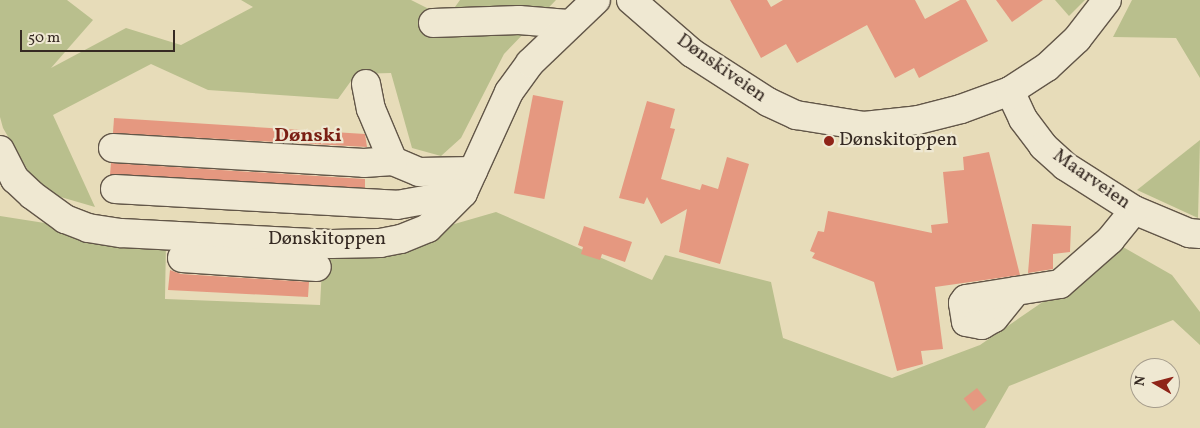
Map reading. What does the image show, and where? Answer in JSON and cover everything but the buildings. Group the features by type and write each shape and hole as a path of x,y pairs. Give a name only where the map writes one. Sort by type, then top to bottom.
{"street":[{"name":"Dønskitoppen","path":"0,150 15,179 48,209 65,219 88,228 236,251 331,244 380,243 401,239 428,228 468,182 509,92 530,63 568,24 596,0"},
{"name":"Dønskiveien","path":"631,0 728,78 796,115 864,126 918,120 961,109 1010,91 1047,67 1077,40 1107,0"},
{"path":"433,23 519,20 568,24"},
{"path":"366,84 371,109 393,161"},
{"name":"Maarveien","path":"1010,91 1023,119 1043,146 1065,166 1134,210 1196,239"},
{"path":"113,148 364,163 393,161 418,172 468,182"},
{"path":"115,189 397,205 468,182"},
{"path":"1016,292 1060,284 1110,240 1134,210"},
{"path":"182,258 236,251 317,267"}],"green space":[{"path":"0,0 67,0 93,20 51,68 126,28 181,45 253,7 241,0 411,0 447,18 460,0 556,0 504,54 461,138 441,156 412,148 391,73 356,74 338,99 208,90 151,64 53,115 95,207 40,191 3,128 0,117"},
{"path":"1055,0 1085,0 1069,16"},
{"path":"1132,0 1200,0 1200,78 1176,38 1113,37"},
{"path":"1200,140 1198,218 1137,190"},
{"path":"496,212 652,280 665,255 771,282 783,338 892,378 980,345 1123,247 1172,275 1200,312 1200,345 1173,320 1009,386 985,428 0,428 0,216 166,242 165,299 320,305 323,250 384,257 451,225"}],"place":[{"name":"Dønskitoppen","path":"829,141"}],"district":[{"name":"Dønski","path":"308,136"}]}
